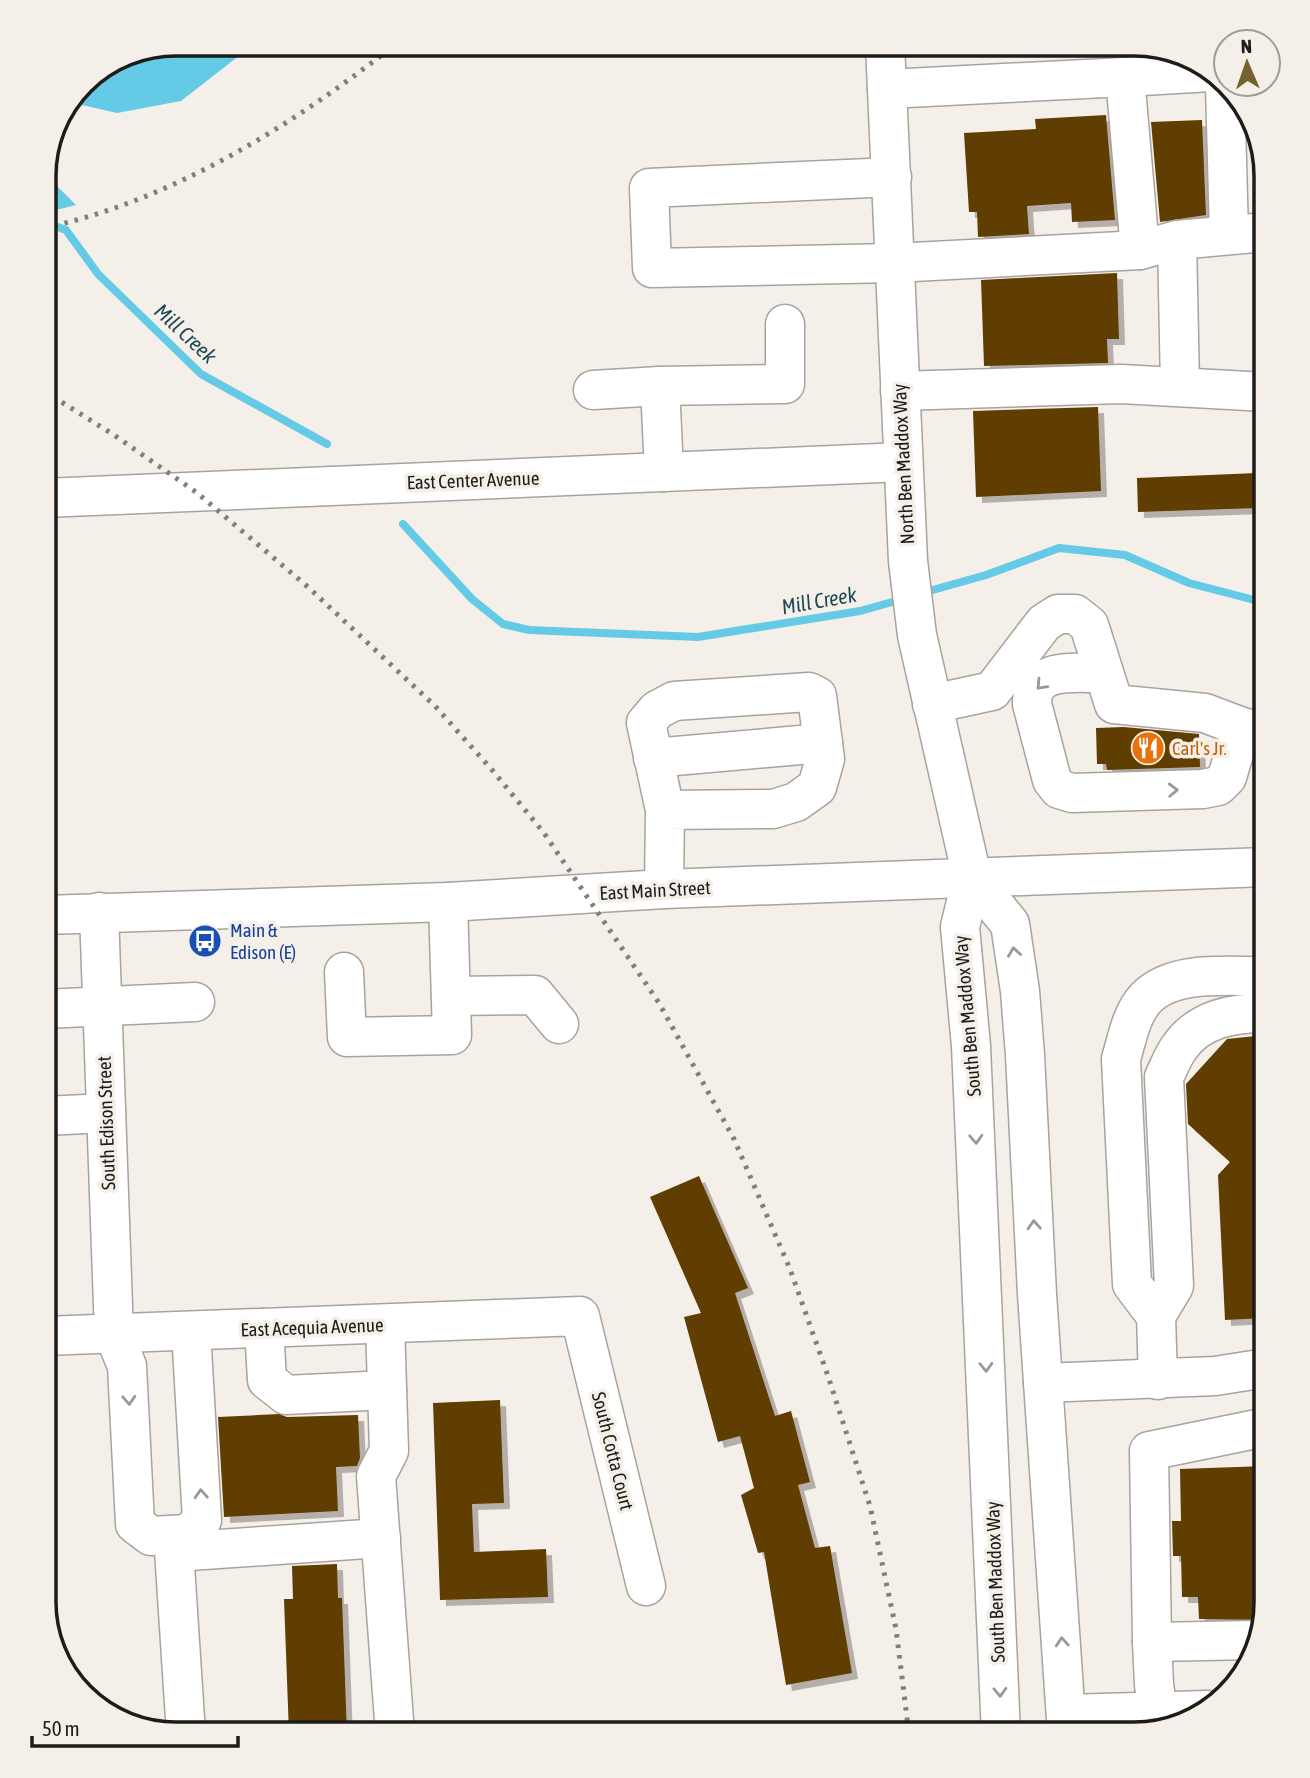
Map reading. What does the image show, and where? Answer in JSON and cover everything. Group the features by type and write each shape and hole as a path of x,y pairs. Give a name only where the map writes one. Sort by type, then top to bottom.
{"street":[{"name":"North Ben Maddox Way","path":"886,56 910,573 917,635 972,877"},
{"path":"887,89 1196,73"},
{"path":"1125,77 1140,250"},
{"path":"1225,99 1229,234"},
{"path":"892,177 649,188 652,268 894,263 1140,250 1177,240 1254,233"},
{"path":"1177,240 1180,387"},
{"path":"593,390 785,383 785,324"},
{"path":"900,391 1121,384 1254,391"},
{"path":"660,386 664,471"},
{"name":"East Center Avenue","path":"56,497 903,462"},
{"path":"932,704 992,691 1044,623 1058,614 1075,614 1089,625 1114,704 1205,713 1254,729 1227,777 1218,786 1203,789 1072,793 1059,789 1052,780 1032,704 1032,692 1042,680 1053,674 1104,673"},
{"path":"664,889 665,810 646,723 657,710 674,701 810,692 817,696 825,759 817,787 796,802 773,809 665,810"},
{"path":"653,758 823,743"},
{"name":"East Main Street","path":"56,914 448,902 664,889 1254,866"},
{"path":"972,877 1010,924 1020,991 1043,1383 1067,1722"},
{"name":"South Ben Maddox Way","path":"972,877 960,927 972,1059 1000,1722"},
{"path":"344,972 347,1037 452,1035 448,902"},
{"name":"South Edison Street","path":"99,912 114,1334 127,1366 135,1524 151,1536 174,1543"},
{"path":"1156,1316 1132,1284 1121,1059 1131,1023 1145,998 1167,984 1190,978 1254,976"},
{"path":"451,996 536,995 559,1024"},
{"path":"56,1009 195,1002"},
{"path":"1158,1380 1156,1316 1174,1286 1164,1077 1180,1046 1203,1024 1235,1013 1254,1013"},
{"path":"56,1115 106,1113"},
{"name":"East Acequia Avenue","path":"56,1336 580,1317"},
{"name":"South Cotta Court","path":"580,1317 646,1586"},
{"path":"384,1324 389,1451 376,1476 395,1722"},
{"path":"264,1328 267,1380 286,1395 387,1390"},
{"path":"174,1543 202,1520 191,1331"},
{"path":"1043,1383 1158,1380 1254,1370"},
{"path":"1104,1722 1160,1719 1154,1685 1152,1642 1149,1451 1254,1429"},
{"path":"174,1543 381,1538"},
{"path":"174,1543 186,1722"},
{"path":"1152,1642 1248,1640"}],"water":[{"path":"239,56 181,101 117,113 80,104 109,76 152,58"},
{"path":"56,181 57,186 76,205 56,210"}],"building":[{"path":"1106,115 1115,220 1072,222 1071,203 1027,206 1029,234 978,237 977,212 969,212 964,133 1036,129 1035,119"},
{"path":"1202,120 1206,215 1160,222 1151,122"},
{"path":"1117,273 1119,339 1107,339 1108,363 984,366 981,280"},
{"path":"1098,407 1101,491 976,497 973,411"},
{"path":"1254,473 1254,508 1138,512 1137,478"},
{"name":"Carl's Jr.","path":"1124,727 1199,734 1200,767 1107,770 1106,764 1097,764 1096,728"},
{"path":"1254,1036 1254,1319 1225,1320 1218,1175 1230,1162 1188,1124 1186,1084 1227,1039"},
{"path":"699,1176 748,1288 735,1293 775,1416 791,1411 810,1482 798,1485 815,1548 830,1546 852,1673 786,1685 764,1552 758,1553 741,1495 754,1488 740,1436 718,1442 684,1317 701,1313 650,1197"},
{"path":"500,1400 504,1503 472,1504 474,1552 546,1549 548,1597 440,1600 433,1403"},
{"path":"279,1414 287,1417 358,1415 360,1458 357,1466 336,1467 338,1511 224,1517 218,1417"},
{"path":"1254,1466 1253,1620 1199,1619 1198,1597 1182,1597 1181,1556 1173,1556 1172,1521 1181,1521 1180,1469"},
{"path":"337,1564 338,1598 342,1598 347,1722 289,1722 284,1599 293,1599 292,1566"}],"waterway":[{"name":"Mill Creek","path":"56,226 66,230 98,274 201,374 327,444"},
{"name":"Mill Creek","path":"403,524 472,599 503,624 529,630 698,637 860,611 903,599"},
{"name":"Mill Creek","path":"922,593 986,575 1059,548 1125,555 1189,583 1254,600"}],"railway":[{"path":"56,225 139,199 230,156 316,103 380,56"},
{"path":"56,399 196,492 308,587 435,706 544,833 659,1003 734,1139 790,1269 828,1376 870,1506 896,1629 908,1722"}],"place":[{"name":"Carl's Jr.","path":"1148,748"},
{"name":"Main & Edison (E)","path":"205,941"}]}
